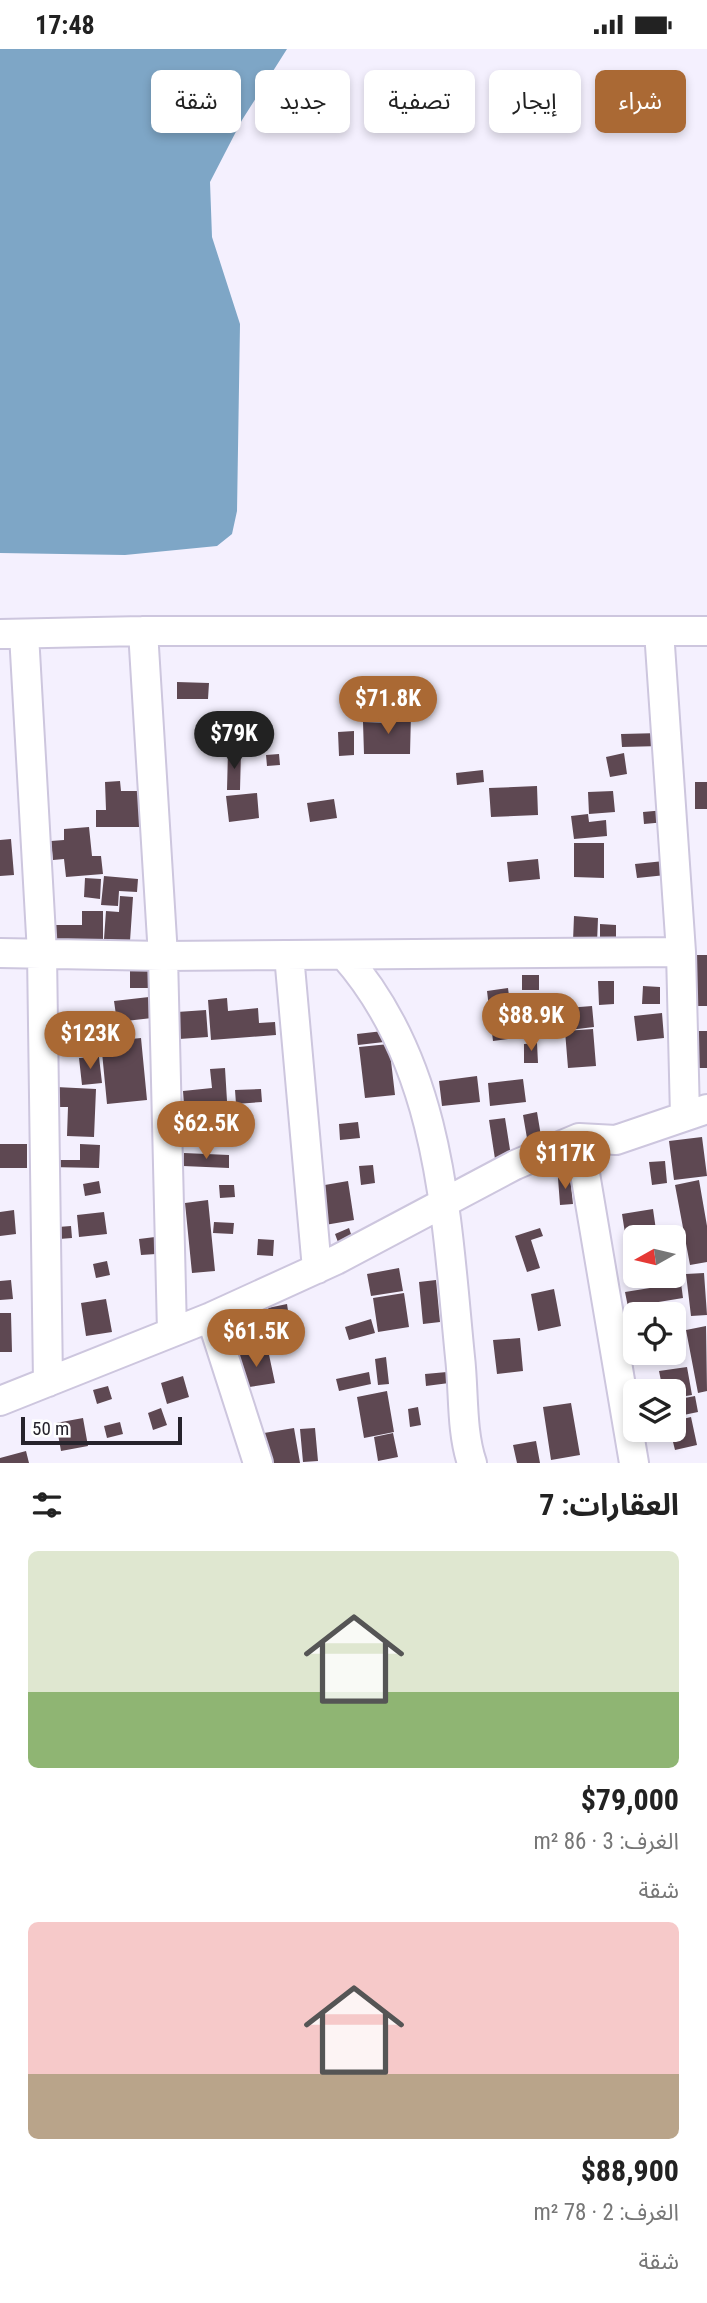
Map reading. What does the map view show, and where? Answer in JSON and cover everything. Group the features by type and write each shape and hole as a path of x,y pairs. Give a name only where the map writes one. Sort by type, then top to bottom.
{"street":[{"path":"143,631 163,956 172,1332"},
{"path":"48,1382 42,953 12,634 143,631 707,631"},
{"path":"0,1401 211,1317 317,1269 515,1165 579,1138 616,1140 696,1113 681,952 659,631"},
{"path":"0,953 163,956 681,952"},
{"path":"289,955 317,1269"},
{"path":"344,955 362,975 391,1021 416,1076 432,1132 444,1201 472,1463"},
{"path":"579,1138 634,1463"},
{"path":"211,1317 258,1463"}],"water":[{"path":"0,49 287,49 274,70 255,70 255,99 241,122 241,70 151,70 151,133 235,133 210,182 212,237 240,324 237,511 232,534 217,546 125,555 0,553"}],"building":[{"path":"177,682 209,683 208,699 177,699"},
{"path":"404,684 407,698 370,703 369,688"},
{"path":"390,714 411,714 410,754 364,754 363,722 390,723"},
{"path":"354,731 354,755 339,756 338,732"},
{"path":"661,733 661,746 622,747 621,734"},
{"path":"228,751 241,752 240,790 227,790"},
{"path":"624,753 627,774 610,777 606,757"},
{"path":"279,754 280,765 267,766 266,755"},
{"path":"483,770 484,782 457,785 456,773"},
{"path":"120,781 121,791 150,791 151,827 96,827 96,810 106,810 105,782"},
{"path":"695,782 707,782 707,809 695,809"},
{"path":"537,786 538,815 491,817 489,788"},
{"path":"613,791 615,812 589,814 588,792"},
{"path":"257,793 259,818 229,822 226,796"},
{"path":"334,799 337,818 310,822 307,803"},
{"path":"665,810 666,822 644,824 643,812"},
{"path":"588,814 589,822 606,820 607,836 574,839 571,816"},
{"path":"89,827 92,856 101,856 103,874 66,877 64,859 53,860 51,841 64,840 64,829"},
{"path":"11,839 14,875 0,876 0,840"},
{"path":"574,843 604,843 604,878 574,877"},
{"path":"538,859 540,879 509,882 507,862"},
{"path":"664,861 666,875 637,878 635,864"},
{"path":"104,876 138,879 137,892 119,891 118,906 101,905"},
{"path":"85,878 101,879 100,899 84,897"},
{"path":"120,896 133,897 130,941 104,939 106,911 119,912"},
{"path":"82,911 103,911 103,942 51,942 51,925 82,925"},
{"path":"574,916 598,918 597,943 573,941"},
{"path":"600,924 616,925 616,943 600,943"},
{"path":"696,955 707,955 707,1006 697,1006"},
{"path":"130,970 149,971 149,988 130,988"},
{"path":"522,975 539,975 539,990 522,990"},
{"path":"598,981 614,981 614,1004 599,1005"},
{"path":"643,986 660,987 660,1004 642,1004"},
{"path":"508,988 512,1019 536,1016 539,1035 493,1041 487,991"},
{"path":"149,997 152,1018 117,1022 114,1001"},
{"path":"227,998 228,1011 258,1008 259,1023 275,1022 276,1035 211,1040 208,1000"},
{"path":"592,1006 594,1027 569,1030 567,1008"},
{"path":"206,1010 208,1037 179,1039 177,1012"},
{"path":"662,1013 664,1038 637,1041 634,1016"},
{"path":"593,1029 596,1066 568,1068 565,1031"},
{"path":"383,1031 384,1042 358,1045 357,1034"},
{"path":"694,1031 707,1031 707,1068 696,1068"},
{"path":"141,1038 147,1100 107,1104 101,1042"},
{"path":"537,1043 538,1063 524,1063 524,1044"},
{"path":"389,1044 395,1095 365,1098 359,1047"},
{"path":"99,1057 102,1083 82,1085 79,1058"},
{"path":"225,1068 227,1101 184,1105 183,1091 212,1088 210,1069"},
{"path":"477,1076 480,1102 442,1106 439,1081"},
{"path":"523,1079 526,1102 490,1106 488,1083"},
{"path":"56,1087 96,1089 94,1137 67,1136 68,1107 56,1107"},
{"path":"261,1089 262,1102 236,1104 235,1090"},
{"path":"537,1112 542,1142 528,1144 523,1115"},
{"path":"505,1118 511,1156 495,1159 489,1120"},
{"path":"358,1122 360,1138 340,1140 339,1124"},
{"path":"702,1137 707,1176 674,1180 669,1141"},
{"path":"0,1144 27,1144 27,1168 0,1168"},
{"path":"80,1144 100,1145 99,1168 50,1167 50,1160 80,1160"},
{"path":"569,1151 574,1173 556,1177 551,1155"},
{"path":"184,1153 229,1155 229,1168 183,1166"},
{"path":"665,1161 667,1183 652,1185 649,1162"},
{"path":"373,1165 375,1183 361,1185 359,1166"},
{"path":"570,1177 573,1204 560,1205 558,1178"},
{"path":"699,1180 707,1226 707,1262 690,1265 686,1225 682,1225 675,1185"},
{"path":"99,1181 101,1193 85,1196 83,1184"},
{"path":"348,1181 354,1220 325,1225 319,1186"},
{"path":"219,1185 234,1185 235,1197 220,1198"},
{"path":"208,1200 215,1271 192,1273 185,1203"},
{"path":"653,1209 655,1225 624,1225 622,1214"},
{"path":"14,1210 16,1234 0,1236 0,1212"},
{"path":"104,1212 107,1234 79,1237 77,1215"},
{"path":"214,1222 234,1223 233,1234 213,1233"},
{"path":"71,1226 72,1238 59,1239 58,1227"},
{"path":"349,1228 353,1240 339,1245 335,1234"},
{"path":"540,1228 543,1236 531,1240 540,1268 527,1272 515,1236"},
{"path":"155,1237 156,1254 141,1255 139,1239"},
{"path":"258,1239 274,1240 273,1256 257,1255"},
{"path":"107,1261 110,1275 96,1278 93,1264"},
{"path":"399,1268 403,1291 371,1296 367,1274"},
{"path":"704,1273 707,1315 691,1316 686,1274"},
{"path":"11,1280 13,1299 0,1300 0,1281"},
{"path":"436,1280 440,1322 423,1324 419,1282"},
{"path":"650,1288 682,1288 683,1298 659,1302 627,1302 625,1292"},
{"path":"554,1289 561,1326 538,1331 531,1294"},
{"path":"404,1293 409,1327 378,1332 373,1298"},
{"path":"106,1299 112,1332 86,1336 81,1303"},
{"path":"287,1304 289,1317 272,1321 268,1308"},
{"path":"0,1313 11,1313 12,1352 0,1352"},
{"path":"371,1319 375,1333 349,1340 345,1327"},
{"path":"706,1326 707,1391 698,1393 686,1330"},
{"path":"263,1329 265,1346 235,1350 233,1332"},
{"path":"520,1338 523,1371 497,1374 493,1340"},
{"path":"268,1350 275,1383 243,1388 237,1355"},
{"path":"386,1357 389,1384 378,1385 375,1359"},
{"path":"687,1367 692,1395 686,1396 686,1379 661,1379 659,1371"},
{"path":"369,1372 371,1384 339,1391 336,1379"},
{"path":"447,1372 449,1383 426,1386 425,1374"},
{"path":"183,1376 189,1397 167,1404 161,1383"},
{"path":"108,1386 112,1399 97,1404 93,1390"},
{"path":"387,1391 394,1432 364,1438 357,1397"},
{"path":"695,1396 698,1412 686,1414 686,1398"},
{"path":"571,1403 580,1455 551,1460 543,1407"},
{"path":"418,1407 421,1425 410,1427 408,1409"},
{"path":"161,1408 167,1425 153,1430 148,1413"},
{"path":"691,1417 697,1445 675,1450 673,1442 686,1442 686,1418"},
{"path":"83,1418 88,1446 61,1451 56,1423"},
{"path":"120,1422 123,1434 107,1438 104,1426"},
{"path":"294,1428 300,1463 269,1463 264,1433"},
{"path":"315,1428 318,1461 303,1462 300,1429"},
{"path":"393,1433 398,1457 378,1461 374,1437"},
{"path":"536,1441 540,1463 517,1463 513,1445"},
{"path":"26,1451 29,1463 0,1463 0,1458"}]}
